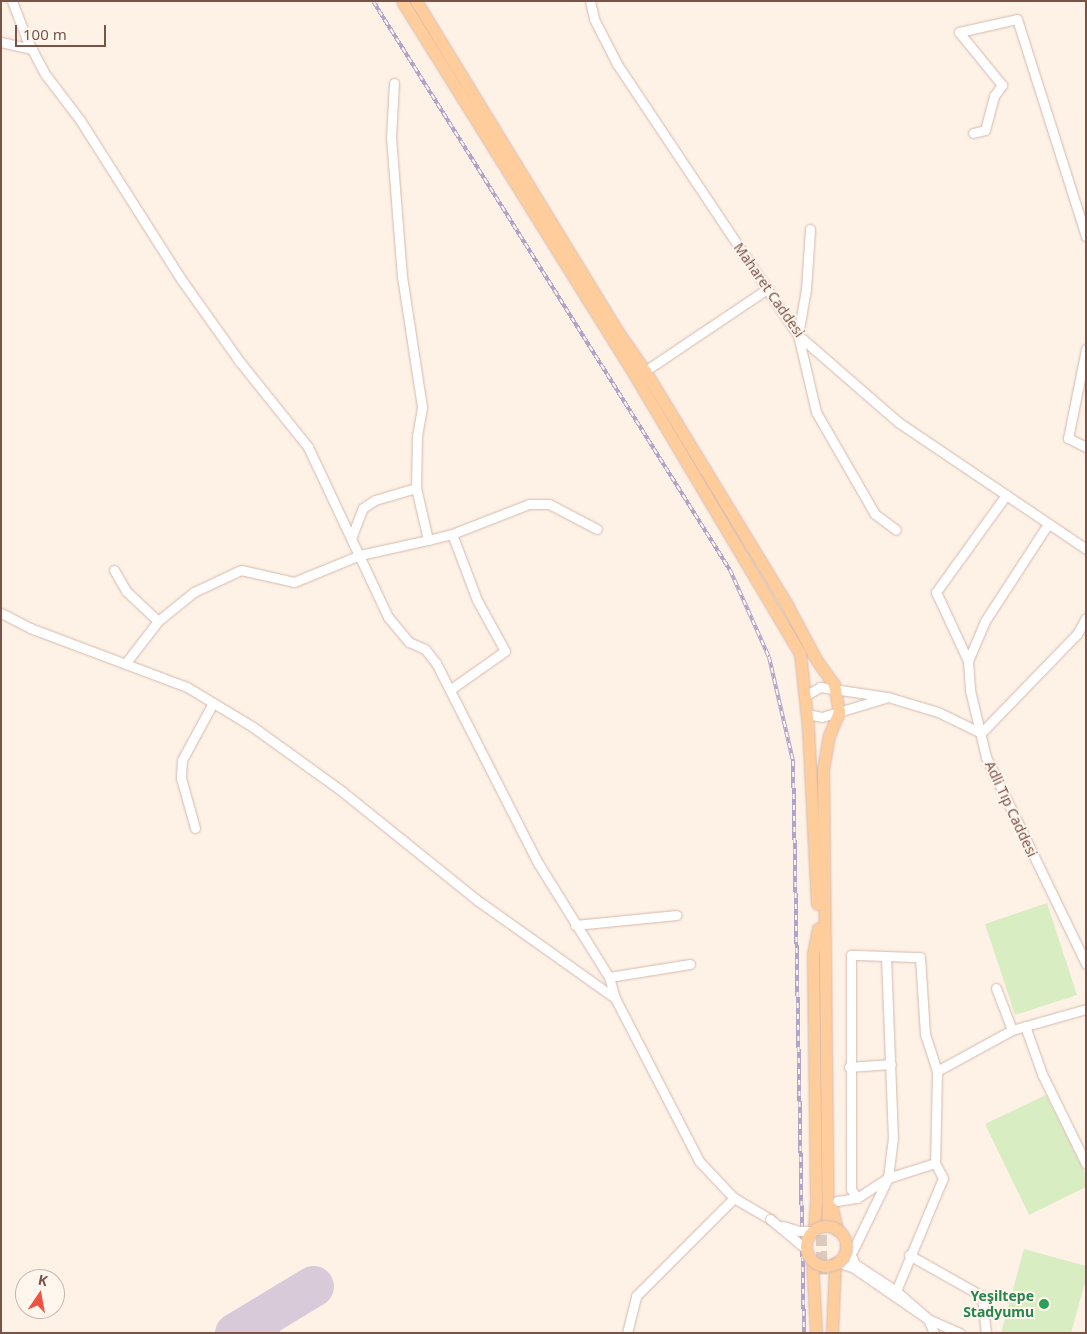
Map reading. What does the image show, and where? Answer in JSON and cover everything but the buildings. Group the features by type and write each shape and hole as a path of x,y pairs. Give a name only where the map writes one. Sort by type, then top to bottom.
{"main road":[{"path":"402,1 781,618 800,653 807,714 821,927 830,953 837,1229 849,1248 836,1263 825,1266 812,1261"},
{"path":"416,1 616,329 645,371 835,688 839,712 829,735 823,769 821,927 825,1219"},
{"path":"816,1333 812,1261 806,1249 813,1230 816,1202 813,954 821,927"},
{"path":"813,1230 824,1225 837,1229"},
{"path":"832,1333 836,1263"},
{"path":"821,1333 825,1274 828,1333"}],"street":[{"path":"12,1 32,49 181,280 240,362 308,447 352,536 388,617 409,642 425,649 451,689 538,863 609,977 614,998 699,1161 734,1198 770,1220 806,1249"},
{"name":"Maharet Caddesi","path":"590,1 594,19 617,64 798,335 898,422 1086,549"},
{"path":"973,133 985,130 994,96 1002,85 960,32 1017,19 1086,236"},
{"path":"1,42 32,49"},
{"path":"394,83 391,138 402,277 422,406 417,436 416,488 428,540"},
{"path":"810,229 806,289 798,335 816,412 875,514 896,530"},
{"path":"645,371 767,289"},
{"path":"1086,349 1068,438 1086,447"},
{"path":"352,536 363,508 375,500 416,488"},
{"name":"Adli Tıp Caddesi","path":"1006,495 936,592 968,661 970,690 986,757 1086,964"},
{"path":"126,664 158,621 194,592 241,570 294,582 360,555 452,534 529,504 549,504 597,529"},
{"path":"968,661 985,620 1048,524"},
{"path":"451,689 505,650 477,600 452,534"},
{"path":"114,570 126,591 158,621"},
{"path":"1,613 30,628 187,687 253,727 335,787 477,900 614,998"},
{"path":"805,696 820,687 888,697 938,712 981,733 1077,634 1086,618"},
{"path":"807,714 822,717 888,697"},
{"path":"194,828 181,778 182,760 213,703"},
{"path":"575,925 676,915"},
{"path":"857,1198 851,1189 849,1067 851,955 920,957 925,1034 937,1071 935,1163 943,1178 909,1255 896,1290"},
{"path":"886,956 893,1138 888,1178 849,1248 855,1264 928,1319 960,1333"},
{"path":"609,977 690,964"},
{"path":"996,988 1012,1030"},
{"path":"937,1071 1012,1030 1086,1009"},
{"path":"1025,1026 1042,1074 1086,1164"},
{"path":"849,1067 891,1064"},
{"path":"835,1204 857,1198 888,1178 935,1163"},
{"path":"627,1333 636,1296 734,1198"},
{"path":"770,1220 799,1231 813,1230"},
{"path":"909,1255 982,1296 986,1333"},
{"path":"836,1263 854,1268 883,1285 896,1290 928,1319 934,1333"}],"green space":[{"path":"1047,903 1077,995 1015,1015 985,924"},
{"path":"1046,1095 1086,1175 1086,1187 1029,1215 985,1124"},
{"path":"1024,1249 1086,1266 1086,1279 1071,1333 1001,1333"}],"taxiway":[{"path":"271,1333 283,1304"}],"runway":[{"path":"235,1333 313,1286"}],"tunnel":[{"path":"821,1218 822,1274"}],"railway":[{"path":"373,1 730,570 769,657 793,761 804,1333"}],"place":[{"name":"Yeşiltepe Stadyumu","path":"1044,1304"}]}
